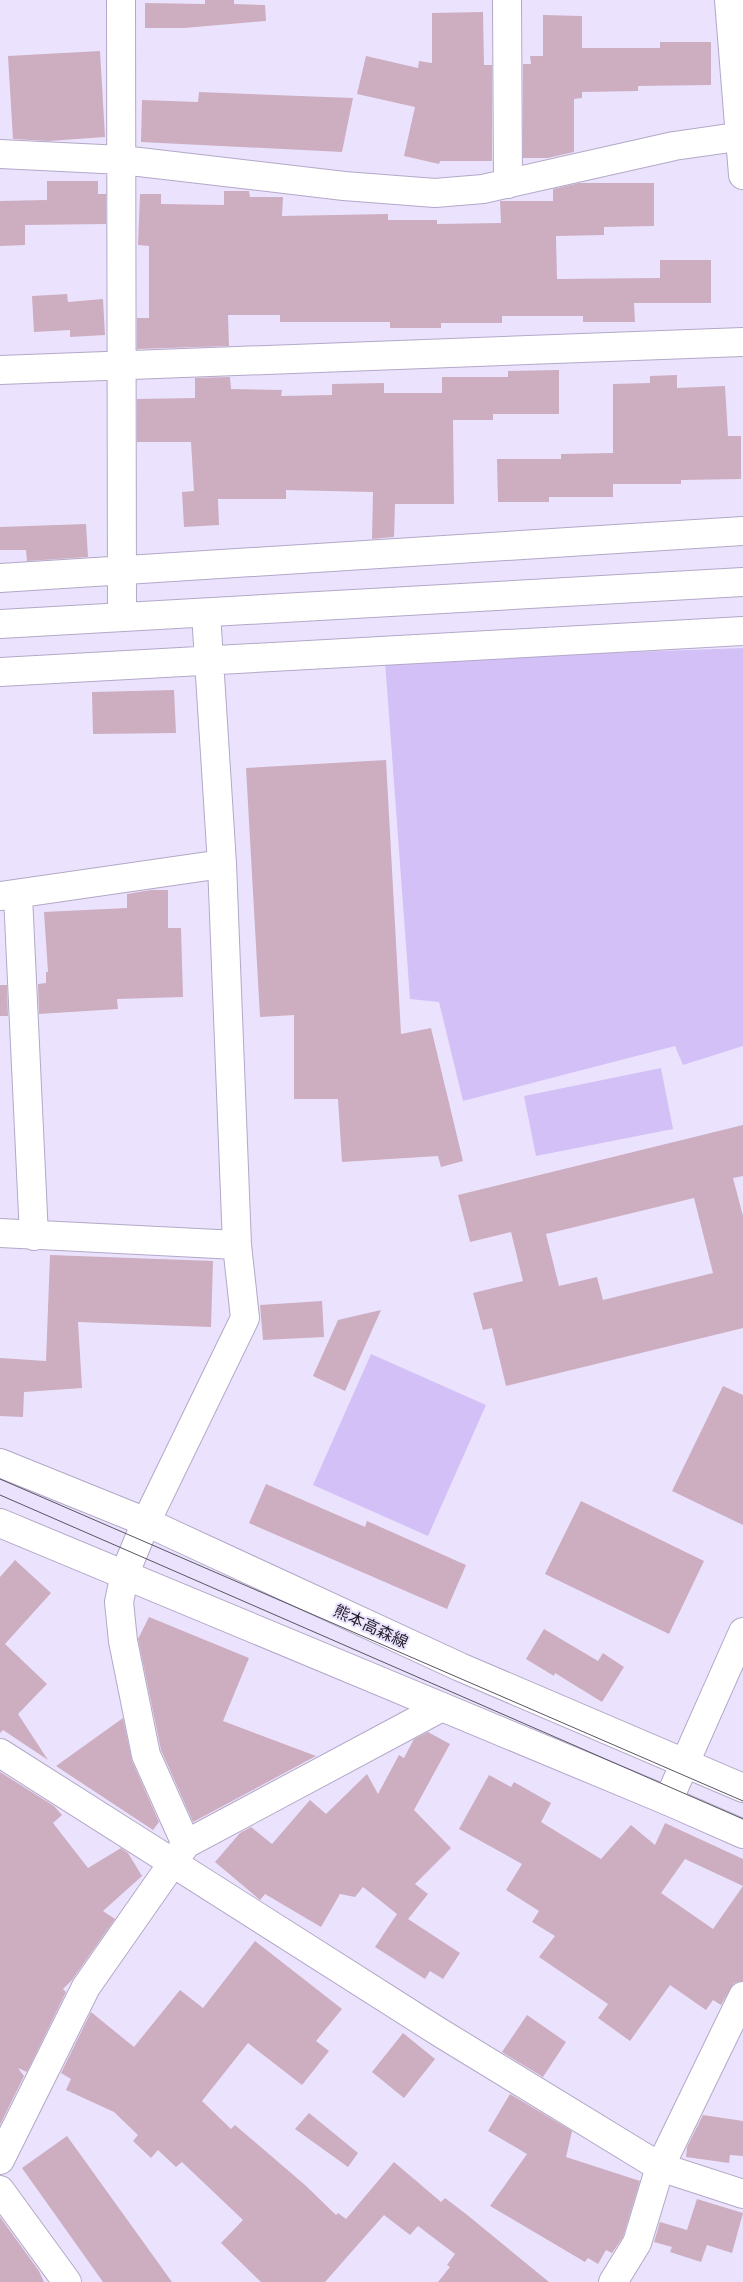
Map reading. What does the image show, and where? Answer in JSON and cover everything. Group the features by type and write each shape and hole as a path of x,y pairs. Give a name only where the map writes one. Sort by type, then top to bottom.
{"street":[{"path":"121,0 122,617"},
{"path":"507,0 508,184"},
{"path":"729,0 742,136 743,175"},
{"path":"0,154 122,160 344,186 435,193 483,189 674,146 742,136"},
{"path":"0,370 743,342"},
{"path":"0,578 743,531"},
{"path":"0,624 743,582"},
{"path":"179,1854 146,1755 123,1641 119,1602 125,1574 146,1522 245,1318 237,1245 222,864 206,613"},
{"path":"0,672 743,631"},
{"path":"34,1236 9,896 222,864"},
{"path":"0,1233 237,1245"},
{"name":"熊本高森線","path":"0,1463 146,1522 460,1667 743,1788"},
{"path":"0,1523 743,1834"},
{"path":"668,1801 743,1632"},
{"path":"0,2160 86,1987 179,1854 442,1707"},
{"path":"0,1753 179,1854 660,2168 743,2194"},
{"path":"613,2282 637,2243 660,2168 743,1996"},
{"path":"0,2190 68,2282"}],"shaded area":[{"path":"743,648 743,1046 683,1065 675,1046 463,1101 439,1002 410,999 385,661"},
{"path":"661,1068 673,1129 536,1156 524,1096"},
{"path":"371,1354 486,1405 428,1536 313,1485"}],"building":[{"path":"205,0 234,0 234,4 265,5 266,21 184,28 145,28 145,3 205,4"},
{"path":"483,12 484,65 492,65 492,161 440,161 439,164 404,156 415,107 357,94 366,56 418,68 419,61 432,63 432,13"},
{"path":"543,15 582,16 582,48 660,48 660,42 711,42 711,85 638,86 638,91 582,92 582,98 574,99 574,152 548,158 523,158 523,64 531,64 530,56 543,56"},
{"path":"100,51 105,137 49,141 13,139 8,56"},
{"path":"199,92 353,98 342,152 141,142 142,100 198,102"},
{"path":"47,181 98,181 98,194 106,194 106,224 25,225 25,245 0,246 0,201 47,200"},
{"path":"579,183 654,183 654,226 604,227 604,235 556,236 557,279 660,278 660,260 711,260 711,303 634,303 635,322 583,322 583,316 502,316 502,323 441,323 441,328 390,328 390,322 280,322 280,315 228,315 229,346 137,349 137,318 149,318 149,246 138,245 140,194 161,194 161,204 224,205 224,191 249,191 250,197 283,197 282,216 388,214 388,220 437,220 437,224 501,223 500,201 553,201 553,189"},
{"path":"67,294 68,302 103,299 105,335 70,337 70,330 34,332 32,296"},
{"path":"559,370 559,414 493,414 493,420 453,420 454,504 395,504 394,537 372,539 373,492 286,490 286,499 218,499 219,525 184,527 182,492 194,491 191,442 137,442 137,399 195,398 195,378 230,377 231,389 282,390 281,396 332,395 332,384 384,383 384,393 442,393 442,377 508,377 508,371"},
{"path":"677,375 677,388 725,386 728,436 741,436 741,479 681,480 681,484 613,484 613,497 549,497 549,502 498,502 497,459 561,459 561,454 613,453 613,384 650,383 650,376"},
{"path":"86,524 88,557 27,561 26,550 0,550 0,527"},
{"path":"174,690 176,733 93,734 92,692"},
{"path":"386,760 401,1034 431,1028 463,1161 441,1167 438,1156 342,1162 338,1099 294,1099 294,1015 260,1017 246,768"},
{"path":"151,890 168,890 168,928 181,928 183,997 117,999 118,1009 39,1014 38,984 46,983 46,972 48,972 44,912 127,908 127,894"},
{"path":"0,985 7,985 8,1016 0,1016"},
{"path":"743,1125 743,1176 733,1178 743,1216 743,1328 506,1386 492,1328 483,1330 473,1293 523,1281 511,1232 470,1242 458,1195","holes":["694,1198 713,1273 603,1300 597,1277 559,1286 546,1234"]},
{"path":"50,1255 213,1261 211,1327 78,1322 82,1388 24,1392 23,1417 0,1416 0,1358 46,1361"},
{"path":"322,1301 324,1337 263,1340 260,1305"},
{"path":"381,1310 345,1391 313,1376 338,1320"},
{"path":"723,1386 743,1395 743,1525 672,1491"},
{"path":"266,1484 365,1527 367,1521 466,1565 447,1609 249,1523"},
{"path":"581,1501 704,1561 669,1634 545,1574"},
{"path":"15,1560 51,1593 5,1644 47,1684 18,1714 48,1760 3,1730 0,1733 0,1577"},
{"path":"149,1617 249,1658 223,1721 316,1756 193,1822 161,1750 138,1639"},
{"path":"544,1629 598,1661 603,1653 624,1667 602,1702 555,1673 554,1676 526,1659"},
{"path":"123,1718 132,1761 159,1822 153,1830 56,1766"},
{"path":"428,1732 450,1744 414,1810 451,1848 415,1884 428,1894 408,1919 460,1953 443,1979 430,1971 425,1979 375,1947 397,1914 363,1887 355,1897 340,1894 321,1927 265,1894 260,1900 215,1862 240,1833 251,1827 272,1844 310,1800 326,1814 367,1774 378,1794 399,1755 404,1758 414,1739"},
{"path":"0,1772 54,1806 62,1815 53,1823 88,1868 121,1848 128,1853 142,1876 103,1911 115,1919 72,1980 63,1989 66,1992 27,2072 18,2068 24,2076 0,2125"},
{"path":"489,1775 511,1787 514,1782 551,1803 541,1822 601,1859 631,1825 655,1845 665,1823 743,1859 743,1886 743,1981 734,1983 721,2005 713,2000 706,2010 670,1985 630,2041 598,2018 608,2004 539,1957 555,1936 532,1922 539,1911 506,1890 522,1864 459,1829","holes":["685,1859 743,1886 713,1929 661,1893"]},
{"path":"255,1941 342,2009 316,2041 329,2051 302,2085 248,2043 202,2101 231,2129 235,2125 305,2185 336,2215 338,2213 346,2219 394,2162 441,2202 445,2198 466,2214 549,2282 438,2282 450,2267 447,2265 455,2254 418,2226 410,2235 384,2215 325,2282 261,2282 221,2243 243,2220 182,2162 176,2167 158,2150 151,2158 133,2141 138,2135 114,2112 66,2090 71,2079 61,2073 91,2012 134,2047 180,1990 203,2008"},
{"path":"527,2015 566,2042 543,2077 502,2052"},
{"path":"403,2033 435,2059 404,2098 372,2072"},
{"path":"510,2094 572,2131 566,2157 640,2181 623,2237 612,2253 606,2250 598,2264 588,2258 585,2262 490,2206 527,2154 488,2131"},
{"path":"309,2113 358,2153 348,2167 295,2129"},
{"path":"703,2115 743,2121 743,2156 730,2155 729,2163 686,2157 687,2147"},
{"path":"67,2136 172,2282 103,2282 22,2168"},
{"path":"697,2199 743,2213 732,2253 707,2245 701,2262 670,2252 672,2247 654,2242 660,2222 687,2230"},
{"path":"0,2217 39,2271 44,2282 0,2282"}],"tram line":[{"path":"0,1479 743,1801"},
{"path":"0,1495 743,1819"}]}
